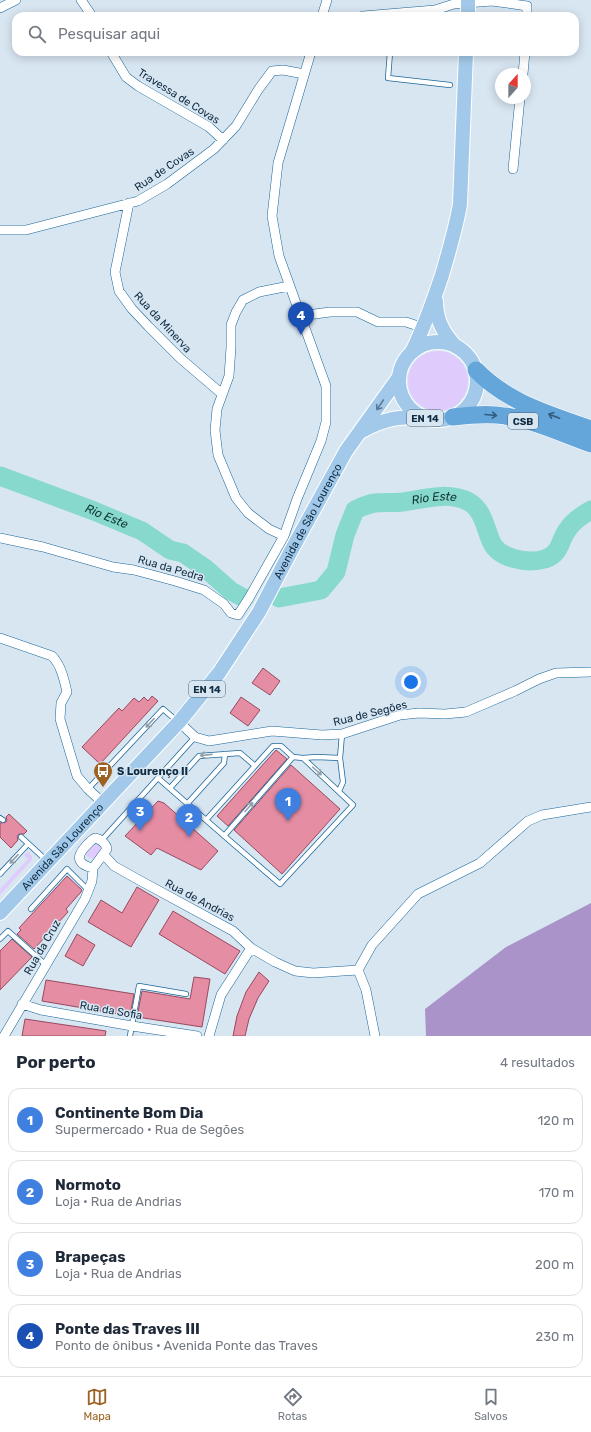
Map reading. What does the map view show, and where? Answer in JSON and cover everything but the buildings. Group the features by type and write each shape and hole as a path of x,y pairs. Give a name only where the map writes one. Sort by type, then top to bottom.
{"highway":[{"name":"CSB","path":"476,370 498,390 511,398 591,429"},
{"name":"CSB","path":"452,417 485,414 506,416 591,444"}],"main road":[{"name":"Avenida de São Lourenço","path":"259,612 346,452 399,377 405,360 412,352 424,328 453,240 460,204 466,56"},
{"name":"Avenida de São Lourenço","path":"436,295 436,307 440,326 455,346"},
{"name":"Avenida de São Lourenço","path":"360,432 373,425 396,418 424,418 436,420 452,417 460,414 469,405 475,394 477,382 476,370 471,359 462,350 443,342 434,342 425,344 412,352"},
{"name":"EN 14","path":"399,377 399,386 405,402 413,411 424,418"},
{"name":"Avenida São Lourenço","path":"0,914 179,722 219,673 259,612"}],"street":[{"path":"0,8 16,0"},
{"path":"81,0 89,12"},
{"path":"323,12 327,0"},
{"path":"418,12 435,10 454,4 468,7 492,1 528,6 527,12"},
{"name":"Travessa de Covas","path":"113,56 126,77 138,86 209,127 223,140"},
{"path":"284,536 297,499 321,441 326,422 326,386 279,256 272,216 278,163 309,56"},
{"path":"523,68 524,56"},
{"name":"Rua de Covas","path":"0,230 26,230 138,201 167,184 214,149 236,126 258,90 272,71 283,70 304,74"},
{"path":"513,169 519,104"},
{"name":"Rua da Minerva","path":"129,204 115,272 119,291 132,309 148,326 180,358 222,394"},
{"path":"289,286 259,292 243,300 236,312 231,325 229,376 217,409 216,423 218,455 236,498 248,512 270,529 284,536 291,552"},
{"path":"300,316 330,312 357,312 378,322 406,322 424,328"},
{"name":"Rua da Pedra","path":"0,538 43,547 113,567 134,570 204,590 224,604 231,613 238,616 284,536"},
{"path":"0,638 52,656 57,661 61,668 67,692 61,703 60,709 62,726 77,776 103,803"},
{"name":"Rua de Segões","path":"195,737 209,741 272,731 322,735 342,734 400,715 466,712 515,691 539,678 556,673 591,672"},
{"path":"179,722 195,737"},
{"path":"375,1036 366,990 358,970 372,945 418,894 480,863 528,821 542,815 591,807"},
{"path":"74,835 85,847"},
{"path":"93,839 98,839 101,841 107,846 107,852 93,868 86,866 80,861 78,857 79,854 93,839"},
{"name":"Rua de Andrias","path":"104,855 114,866 233,931 251,948 275,962 295,971 313,973 358,970"},
{"name":"Rua da Cruz","path":"4,1036 85,899 92,881 93,868"},
{"path":"209,1035 221,995 251,948"},
{"name":"Rua da Sofia","path":"22,1004 41,1010 197,1036"}],"lane":[{"path":"390,56 388,78 450,85"},
{"path":"88,789 163,709 179,722"},
{"path":"339,791 343,782 340,758 342,734"},
{"path":"101,841 195,737"},
{"path":"206,820 254,765 273,746 281,746 293,757 340,758"},
{"path":"170,788 199,756 240,753 254,765"},
{"path":"187,804 224,762 225,754"},
{"path":"224,836 293,757"},
{"path":"158,778 280,884 353,805 303,758"},
{"path":"21,837 48,862"},
{"path":"0,874 28,844"},
{"path":"30,908 67,869 88,890"},
{"path":"0,939 8,931 46,965"},
{"path":"130,1036 139,986 186,994"}],"shaded area":[{"path":"438,351 455,356 463,364 468,381 463,398 455,406 438,411 421,406 413,398 408,381 413,364 421,356"},
{"path":"96,843 101,844 104,848 95,859 88,857 86,854"},
{"path":"29,852 32,860 0,895 0,889 28,859 24,855"},
{"path":"591,903 591,1036 426,1036 425,1009 506,947"}],"waterway":[{"name":"Rio Este","path":"0,476 94,511 142,531 170,550 183,553 205,568 231,591 244,598"},
{"name":"Rio Este","path":"279,598 321,590 336,572 345,535 355,510 370,504 403,502 444,496 461,499 474,505 481,514 491,541 500,552 514,559 530,561 545,559 554,553 560,546 565,533 570,526 578,518 591,510"}],"place":[{"name":"Ponte das Traves III","path":"301,335"},
{"name":"S Lourenço II","path":"103,788"},
{"name":"Continente Bom Dia","path":"288,821"},
{"name":"Brapeças","path":"140,831"},
{"name":"Normoto","path":"189,837"}]}
